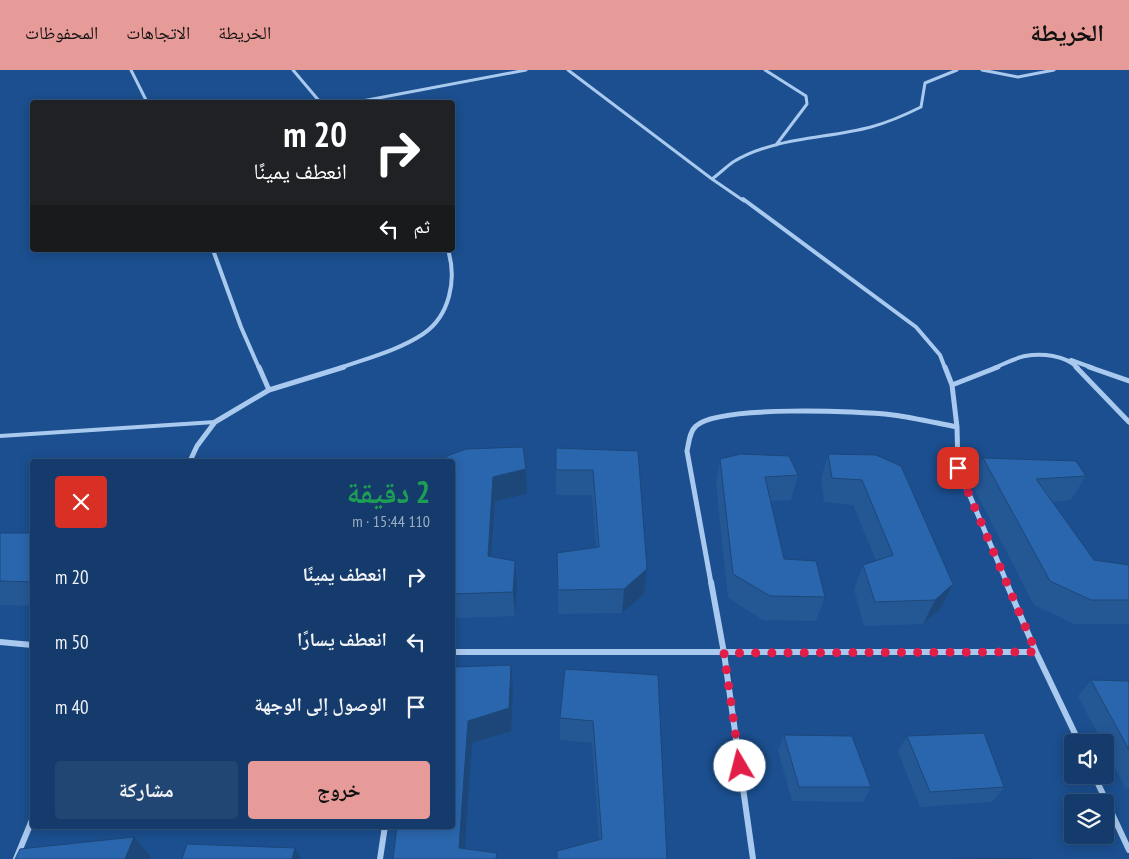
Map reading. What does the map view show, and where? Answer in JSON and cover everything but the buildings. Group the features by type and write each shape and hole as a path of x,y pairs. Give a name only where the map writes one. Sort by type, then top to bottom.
{"street":[{"path":"131,70 146,100"},
{"path":"293,70 318,100"},
{"path":"368,100 526,70"},
{"path":"568,70 712,179 916,327 940,355 952,385 957,427 958,468 1036,652 1075,734"},
{"path":"765,70 806,96 807,104 776,146"},
{"path":"712,179 722,169 740,157 776,146 862,128 904,116 921,107 924,99 922,92 925,83 957,70"},
{"path":"982,70 1006,78 1018,78 1054,70"},
{"path":"214,252 241,326 269,390"},
{"path":"191,459 197,446 215,422 269,390 390,350 424,333 443,312 451,291 451,260 449,252"},
{"path":"952,385 1024,356 1045,355 1070,360 1129,381"},
{"path":"1070,360 1129,422"},
{"path":"753,859 724,653 687,451 690,436 697,425 717,417 756,413 835,412 893,415 957,427"},
{"path":"0,642 30,645"},
{"path":"455,652 1036,652"},
{"path":"1098,784 1129,850"},
{"path":"16,859 30,825"},
{"path":"380,859 385,829"}],"lane":[{"path":"0,436 215,422"}],"route":[{"path":"740,766 724,653 1036,652 958,468"}]}
